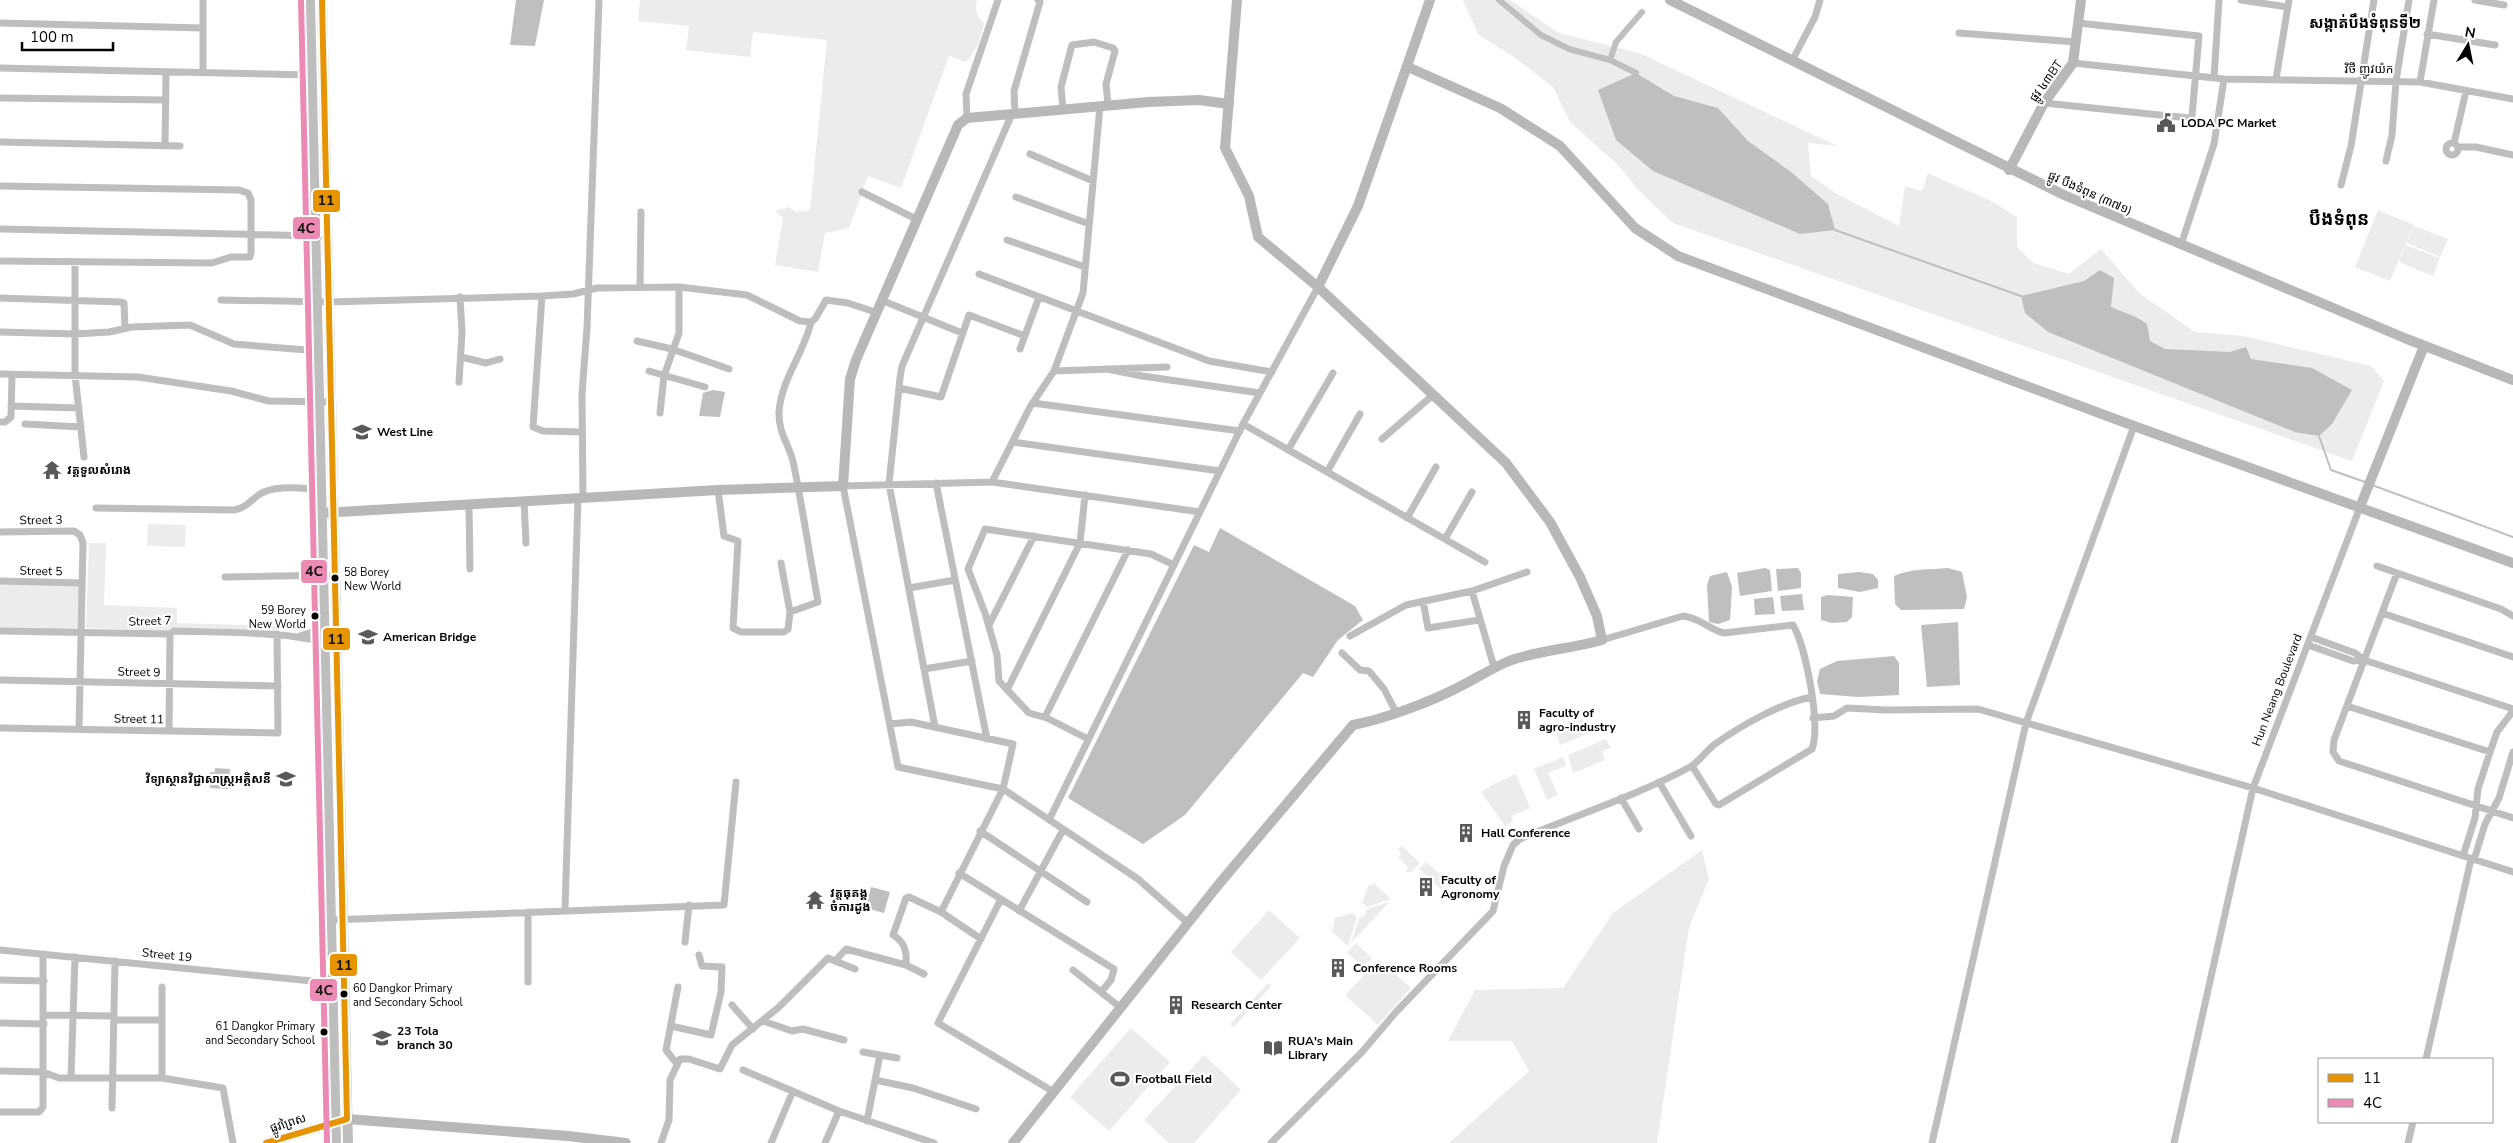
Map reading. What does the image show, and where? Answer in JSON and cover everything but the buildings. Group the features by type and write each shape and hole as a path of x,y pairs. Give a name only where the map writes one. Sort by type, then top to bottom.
{"main road":[{"path":"310,0 336,1143"},
{"path":"322,0 348,1143"}],"street":[{"path":"203,0 203,73"},
{"path":"565,910 599,0"},
{"path":"967,118 966,94 998,0"},
{"path":"935,727 889,484 902,366 1014,114 1014,91 1040,2 1038,0"},
{"path":"1237,0 1225,148 1249,196 1258,237 1318,287 1506,463 1550,522 1580,577 1597,616 1602,640"},
{"path":"1049,820 1241,428 1318,287 1358,206 1430,0"},
{"path":"1792,61 1815,17 1820,0"},
{"name":"ផ្លូវ ៤៣BT","path":"2010,170 2044,103 2073,63 2081,0"},
{"path":"2214,78 2220,0"},
{"path":"2241,0 2288,4 2276,79"},
{"path":"2341,185 2351,146 2374,0"},
{"path":"2386,161 2392,135 2396,80 2409,0"},
{"path":"2420,82 2434,0"},
{"path":"2479,0 2504,5"},
{"name":"ផ្លូវ បឹងទំពុន (៣៧១)","path":"1674,1 2010,170 2181,245 2424,346 2513,380"},
{"path":"0,23 203,28"},
{"path":"2044,103 2189,118 2192,116 2199,36 2078,23"},
{"path":"1959,33 2076,42"},
{"path":"2427,34 2494,45"},
{"path":"992,482 1033,403 1054,371 1083,293 1094,181 1106,84 1115,51 1113,48 1094,42 1072,45 1061,87 1063,109"},
{"name":"វិថី ញូវយ៉ក","path":"2073,63 2224,79 2396,80 2420,82 2513,99"},
{"path":"1408,67 1500,108 1560,146 1635,228 1678,256 2134,426 2513,563"},
{"path":"0,68 312,75"},
{"path":"165,146 166,72"},
{"path":"2181,245 2214,144 2224,79"},
{"path":"2466,91 2456,145 2513,155"},
{"path":"0,98 166,100"},
{"path":"1188,923 1138,879 1003,789 898,767 843,486 850,379 862,343 954,132 967,118 1063,109 1199,100 1229,104"},
{"path":"0,142 180,146"},
{"path":"1030,154 1094,181"},
{"path":"0,186 239,190 248,192 251,200 250,257 231,257 212,263 0,260"},
{"path":"862,192 916,219"},
{"path":"1016,197 1089,224"},
{"path":"640,286 641,212"},
{"path":"0,230 251,233 327,236"},
{"path":"1007,240 1085,267"},
{"path":"75,262 75,375 84,457"},
{"path":"979,274 1209,361 1272,372"},
{"path":"221,300 329,302 542,296 640,286 679,287 747,295 791,317 811,322"},
{"path":"660,413 664,376 679,332 679,287"},
{"path":"542,296 533,427 543,430 582,432"},
{"path":"459,382 462,332 460,297"},
{"path":"1020,349 1039,297"},
{"path":"0,298 124,303 125,328"},
{"path":"790,612 818,602 794,463 780,429 779,413 784,387 802,350 811,322 815,319 826,300 848,303 875,312"},
{"path":"881,300 962,333"},
{"path":"899,388 942,397 969,315 1025,336"},
{"path":"0,332 75,334 125,328 190,325 234,344 319,351"},
{"path":"637,341 672,350 729,369"},
{"name":"Hun Neang Boulevard","path":"2174,1143 2253,788 2360,507 2424,346"},
{"path":"460,357 486,363 500,359"},
{"path":"1054,371 1167,367"},
{"path":"1107,369 1260,393"},
{"path":"648,372 705,387"},
{"path":"1288,450 1333,373"},
{"path":"0,374 138,377 232,390 269,401 331,402"},
{"path":"0,422 5,422 11,417 12,374"},
{"path":"1382,439 1433,394"},
{"path":"1033,403 1241,428 1288,450 1486,562"},
{"path":"11,406 79,408"},
{"path":"1327,472 1360,414"},
{"path":"25,424 81,427"},
{"path":"1932,1143 2026,724 2134,426"},
{"path":"1013,442 1220,471"},
{"path":"1407,518 1436,467"},
{"path":"322,513 718,490 992,482 1200,512"},
{"path":"936,483 988,739"},
{"path":"96,508 234,510 242,508 260,494 272,490 322,489"},
{"path":"718,490 724,536 738,541 733,628 741,632 784,632 788,629 790,612 781,563"},
{"path":"1445,539 1472,492"},
{"path":"1008,690 1080,543 1085,495"},
{"path":"524,501 526,543"},
{"path":"469,505 470,569"},
{"path":"1088,739 1045,717 1029,713 999,681 997,656 968,568 985,529 1151,554 1174,565"},
{"name":"Street 3","path":"0,532 74,531 80,535 83,543 82,583"},
{"path":"988,625 1034,536"},
{"path":"1045,717 1128,550"},
{"path":"2377,566 2502,609 2513,616"},
{"path":"1350,636 1387,613 1406,604 1472,591 1527,572"},
{"path":"2397,573 2334,740 2333,752 2339,761 2513,818"},
{"path":"225,577 335,575"},
{"path":"909,588 955,580"},
{"name":"Street 5","path":"0,581 82,583"},
{"path":"79,730 82,583"},
{"path":"1472,591 1494,667"},
{"path":"1422,600 1428,628 1479,620"},
{"path":"2382,613 2513,657"},
{"path":"1013,1143 1272,818 1353,724 1372,721 1396,712 1461,686 1494,667 1539,651 1578,647 1683,616 1696,618 1717,631 1724,633 1793,625 1802,646 1809,673 1814,743 1810,751 1719,805 1716,804 1692,766"},
{"name":"Street 7","path":"0,631 170,634 174,631 300,636 312,632 325,636 336,636"},
{"path":"169,731 170,634"},
{"path":"277,634 278,686"},
{"path":"2311,637 2355,653 2364,660 2513,710 2497,732 2478,788 2469,858 2426,1058"},
{"path":"2308,645 2353,661 2364,660"},
{"path":"2331,653 2334,645"},
{"path":"1342,653 1360,670 1369,671 1384,688 1396,712"},
{"path":"924,669 972,661"},
{"name":"Street 9","path":"0,680 278,686"},
{"name":"Street 11","path":"0,728 278,734 278,686"},
{"path":"1271,1143 1362,1052 1396,1012 1493,911 1504,866 1513,846 1520,839 1659,782 1692,766 1716,743 1788,704 1811,697"},
{"path":"2347,706 2490,752"},
{"path":"1813,718 1834,716 1847,708 1886,710 1978,709 2253,788 2513,872"},
{"path":"890,724 911,722 1014,744 1003,789 959,872 941,912"},
{"path":"2469,858 2499,798 2512,757"},
{"path":"331,920 724,905 736,782"},
{"path":"1659,782 1692,836"},
{"path":"1621,798 1639,830"},
{"path":"1019,911 1039,871 1063,830"},
{"path":"980,831 1087,902"},
{"path":"2471,832 2481,836"},
{"path":"959,872 1114,969 1111,980 1101,992"},
{"path":"906,965 907,956 903,944 892,935 903,901 910,897 941,912 981,939"},
{"path":"1001,899 938,1023 1054,1092"},
{"path":"685,942 689,905"},
{"path":"528,912 528,982"},
{"path":"835,961 846,949 906,965 924,974"},
{"name":"Street 19","path":"0,950 332,983"},
{"path":"0,1112 42,1111 43,954"},
{"path":"671,1026 711,1035 721,992 722,967 702,966 699,955"},
{"path":"71,1078 75,957"},
{"path":"661,1143 669,1120 670,1080 676,1064 683,1058 720,1069 732,1045 763,1021 828,958 855,969"},
{"path":"112,1108 115,961"},
{"path":"1073,970 1121,1008"},
{"path":"0,980 44,981"},
{"path":"162,987 162,1078"},
{"path":"676,1064 666,1050 678,987"},
{"path":"732,1005 753,1029"},
{"path":"44,1015 162,1020"},
{"path":"763,1021 792,1031 803,1029 844,1040"},
{"path":"0,1023 44,1024"},
{"path":"863,1052 897,1058"},
{"path":"867,1121 880,1055"},
{"path":"743,1070 839,1111 934,1143"},
{"path":"0,1071 43,1072 59,1078 162,1078 223,1088 233,1143"},
{"path":"875,1080 913,1088 976,1109"},
{"path":"771,1143 793,1091"},
{"path":"826,1143 839,1111"},
{"name":"ផ្លូវព្រៃស","path":"270,1142 347,1119 568,1136 626,1143"},
{"path":"2408,1143 2413,1123"}],"shaded area":[{"path":"516,0 544,0 535,46 510,45"},
{"path":"640,0 977,0 977,13 984,23 978,44 973,54 965,62 949,56 901,188 868,176 849,228 825,233 818,272 775,265 783,218 775,211 789,207 796,212 810,210 827,40 753,32 750,57 686,50 689,26 638,21"},
{"path":"1463,0 1510,0 1559,33 1639,53 1837,146 1808,143 1811,176 1837,194 1899,226 1905,186 1922,191 1928,173 1993,202 2017,217 2017,247 2033,263 2069,274 2101,249 2139,293 2195,332 2244,336 2371,366 2384,381 2352,461 1673,223 1640,192 1619,166 1570,122 1553,87 1518,60 1478,34"},
{"path":"1636,73 1674,96 1718,108 1748,141 1791,172 1828,204 1835,230 1800,234 1653,171 1616,140 1598,90"},
{"path":"2378,210 2414,225 2390,281 2355,267"},
{"path":"2414,226 2448,239 2440,257 2407,243"},
{"path":"2406,245 2440,258 2433,276 2399,262"},
{"path":"2100,270 2114,278 2111,307 2134,316 2147,324 2150,341 2165,349 2230,352 2246,347 2251,359 2312,368 2352,390 2332,424 2319,436 2295,432 2048,332 2025,313 2021,296 2084,281"},
{"path":"713,390 725,392 720,417 699,416 703,393"},
{"path":"148,524 186,525 185,547 147,546"},
{"path":"1220,528 1355,606 1363,620 1338,640 1313,677 1303,673 1185,815 1143,844 1068,798 1194,545 1209,552"},
{"path":"89,543 106,543 104,605 177,608 177,623 277,626 277,634 86,628"},
{"path":"1765,568 1770,570 1772,591 1740,596 1737,573"},
{"path":"1798,568 1801,573 1801,588 1778,591 1776,569"},
{"path":"1948,568 1962,572 1967,597 1964,609 1901,610 1895,604 1894,576 1914,570"},
{"path":"1727,572 1732,587 1730,620 1718,624 1709,622 1707,585 1710,576"},
{"path":"1859,572 1873,574 1878,580 1878,588 1860,592 1838,588 1838,574"},
{"path":"0,583 80,585 79,630 0,628"},
{"path":"1802,594 1804,610 1782,611 1780,596"},
{"path":"1828,595 1853,597 1852,617 1847,622 1832,623 1821,620 1821,597"},
{"path":"1773,597 1775,614 1755,615 1754,599"},
{"path":"1958,622 1960,685 1927,687 1921,625"},
{"path":"1894,656 1899,663 1899,695 1858,697 1820,694 1817,681 1820,669 1837,661"},
{"path":"1583,719 1589,733 1560,745 1555,730"},
{"path":"1606,739 1611,748 1602,751 1605,760 1573,773 1568,755"},
{"path":"1563,757 1566,766 1548,773 1558,795 1547,800 1534,769"},
{"path":"215,768 230,769 229,789 210,788 210,772 215,772"},
{"path":"1516,774 1530,808 1511,816 1513,821 1505,826 1481,792"},
{"path":"1402,846 1420,863 1412,872 1406,872 1408,867 1398,857 1401,854 1398,849"},
{"path":"1702,850 1709,879 1689,927 1657,1143 1449,1143 1529,1071 1512,1041 1448,1041 1475,990 1563,988 1613,913"},
{"path":"1426,862 1445,879 1447,883 1441,889 1419,869"},
{"path":"1373,883 1391,899 1367,907 1362,903 1369,884 1371,886"},
{"path":"871,887 890,892 884,913 866,908"},
{"path":"1389,902 1351,943 1359,918 1365,915 1367,909"},
{"path":"1269,910 1300,938 1261,980 1231,952"},
{"path":"1352,913 1357,917 1348,946 1332,932 1335,918"},
{"path":"1356,943 1372,958 1363,967 1347,952"},
{"path":"1379,960 1411,988 1378,1025 1345,995"},
{"path":"1268,983 1271,986 1234,1027 1230,1024"},
{"name":"Football Field","path":"1131,1028 1170,1062 1109,1131 1070,1097"},
{"path":"1204,1055 1241,1090 1194,1143 1169,1143 1144,1120"}],"waterway":[{"path":"1499,0 1541,35 1569,49 1610,60 1636,73"},
{"path":"1610,60 1616,42 1642,12"},
{"path":"1835,230 2021,296"},
{"path":"2319,436 2331,470 2365,482"},
{"path":"2372,485 2513,537"}],"transit line":[{"name":"4C","path":"301,0 327,1143"},
{"name":"11","path":"266,1143 347,1119 322,0"}],"place":[{"name":"LODA PC Market","path":"2166,123"},
{"name":"West Line","path":"362,432"},
{"name":"វត្តទួលសំរោង","path":"52,470"},
{"name":"58 Borey New World","path":"335,578"},
{"name":"59 Borey New World","path":"315,616"},
{"name":"American Bridge","path":"368,637"},
{"name":"Faculty of agro-industry","path":"1524,720"},
{"name":"វិទ្យាស្ថានវិជ្ជាសាស្រ្តអគ្គិសនី","path":"286,779"},
{"name":"Hall Conference","path":"1466,833"},
{"name":"Faculty of Agronomy","path":"1426,887"},
{"name":"វត្តធុតង្គ ចំការដូង","path":"815,900"},
{"name":"Conference Rooms","path":"1338,968"},
{"name":"60 Dangkor Primary and Secondary School","path":"344,994"},
{"name":"Research Center","path":"1176,1005"},
{"name":"61 Dangkor Primary and Secondary School","path":"324,1032"},
{"name":"23 Tola branch 30","path":"382,1038"},
{"name":"RUA's Main Library","path":"1273,1048"},
{"name":"Football Field","path":"1120,1079"}],"district":[{"name":"សង្កាត់បឹងទំពុនទី២","path":"2365,23"},
{"name":"បឹងទំពុន","path":"2339,219"}]}
